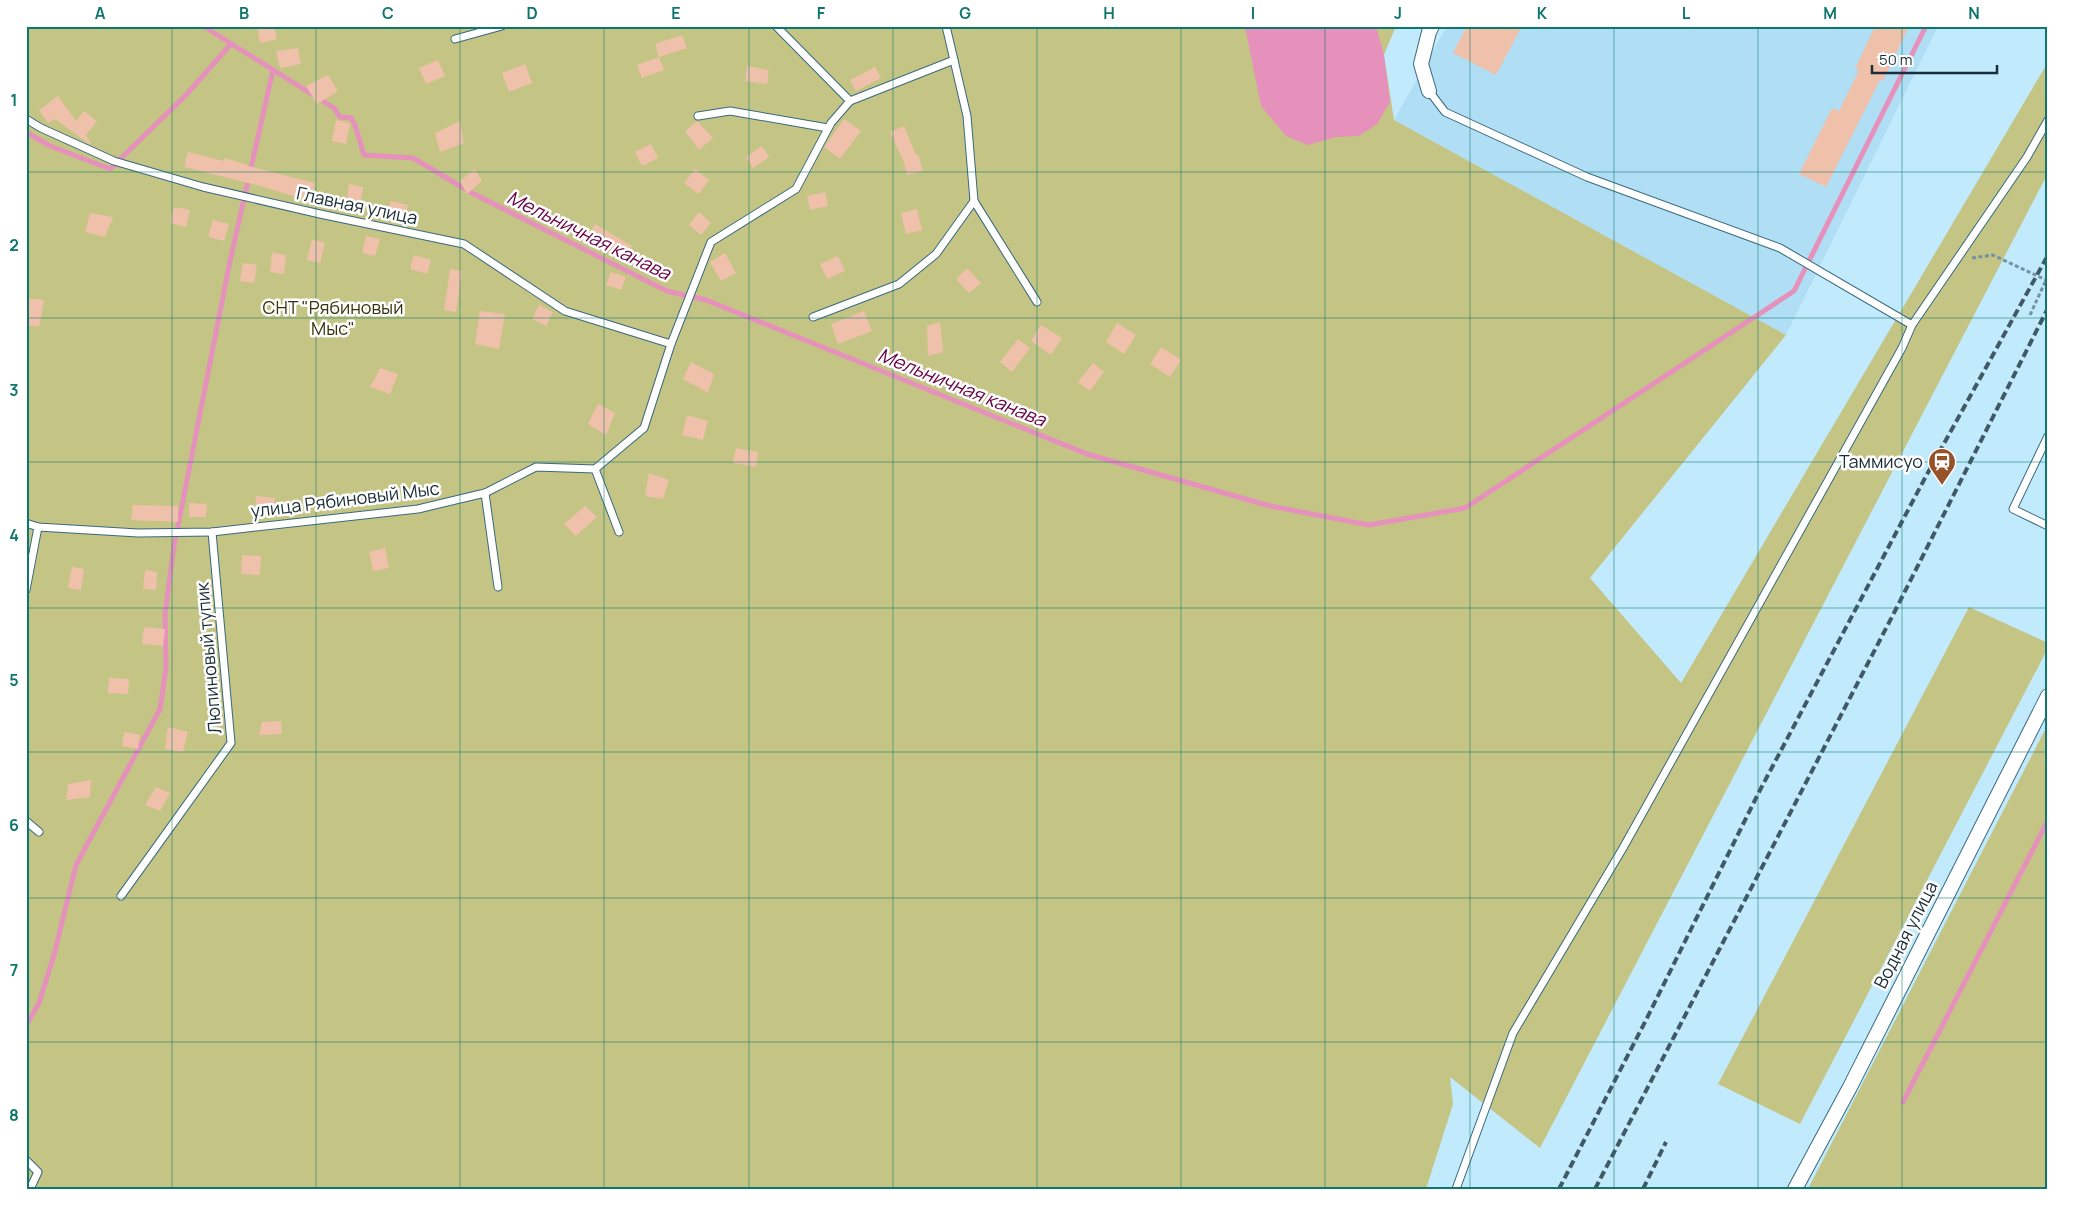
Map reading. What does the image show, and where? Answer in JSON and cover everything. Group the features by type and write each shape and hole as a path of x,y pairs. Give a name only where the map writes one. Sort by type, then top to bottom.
{"street":[{"path":"1429,91 1421,64 1432,26"},
{"name":"Водная улица","path":"1795,1189 1850,1087 2048,696"}],"lane":[{"path":"455,39 502,26"},
{"path":"776,26 850,101"},
{"path":"946,26 967,116 974,201 1037,302"},
{"path":"619,532 595,468 644,428 672,344 711,242 796,189 828,128 850,101 954,60"},
{"path":"1429,91 1445,112 1587,177 1780,248 1912,325"},
{"path":"698,116 730,111 828,128"},
{"name":"Главная улица","path":"26,119 114,161 203,187 464,244 565,311 672,344"},
{"path":"1456,1189 1513,1034 1628,839 1897,357 1912,325 2026,156 2048,120"},
{"path":"813,317 899,284 936,254 974,201"},
{"path":"2048,436 2013,509 2048,526"},
{"name":"улица Рябиновый Мыс","path":"26,523 38,527 138,533 212,532 418,510 485,493 536,467 595,468"},
{"path":"485,493 498,588"},
{"path":"26,590 38,527"},
{"name":"Люпиновый тупик","path":"121,896 232,743 212,532"},
{"path":"26,821 39,832"},
{"path":"26,1160 38,1172 30,1189"}],"path":[{"path":"1969,259 1994,256 2047,281 2030,315"}],"shaded area":[{"path":"1245,26 1376,26 1384,55 1390,102 1377,124 1359,136 1336,137 1308,145 1286,136 1261,106"},
{"path":"1447,26 1938,26 1786,335 1394,120"}],"green space":[{"name":"СНТ \"Рябиновый Мыс\"","path":"26,26 1396,26 1384,55 1394,120 1786,335 1590,578 1681,683 2048,62 2048,173 1540,1148 1450,1077 1453,1104 1426,1189 26,1189"},
{"path":"1969,607 2048,643 2048,648 1800,1124 1718,1084"},
{"path":"2048,724 2048,1189 1808,1189"}],"building":[{"path":"257,26 274,26 277,39 260,43"},
{"path":"1467,26 1522,26 1496,75 1453,53"},
{"path":"1875,26 1909,26 1883,81 1880,80 1826,187 1799,174 1832,108 1839,111 1859,70 1855,69"},
{"path":"682,35 687,48 659,57 655,44"},
{"path":"298,48 301,64 280,68 276,51"},
{"path":"659,57 664,70 642,78 637,65"},
{"path":"438,60 445,76 426,84 419,68"},
{"path":"525,64 532,83 509,92 502,73"},
{"path":"747,66 769,70 767,84 745,81"},
{"path":"875,67 881,78 856,91 850,80"},
{"path":"328,75 338,91 317,104 306,86"},
{"path":"58,96 76,121 84,111 97,121 86,135 91,143 89,144 55,119 48,123 39,110"},
{"path":"844,119 861,131 840,159 824,147"},
{"path":"336,120 350,123 346,144 332,141"},
{"path":"460,121 464,143 440,152 435,133"},
{"path":"697,121 713,138 699,150 685,131"},
{"path":"904,126 916,155 918,154 923,171 907,175 904,162 890,132"},
{"path":"651,144 658,158 642,166 635,152"},
{"path":"762,146 769,157 753,168 746,157"},
{"path":"188,152 224,161 225,158 248,166 315,183 310,201 184,167"},
{"path":"475,169 482,181 467,194 460,181"},
{"path":"695,169 709,180 699,194 684,183"},
{"path":"349,184 363,187 360,206 346,203"},
{"path":"825,192 828,206 810,210 807,196"},
{"path":"391,201 408,205 404,219 387,215"},
{"path":"174,207 190,210 186,227 170,223"},
{"path":"917,209 922,230 906,234 901,213"},
{"path":"699,212 711,223 701,235 689,225"},
{"path":"90,213 113,217 105,237 85,232"},
{"path":"213,220 229,224 224,241 208,237"},
{"path":"595,224 632,246 625,257 589,235"},
{"path":"366,236 380,239 375,256 362,253"},
{"path":"312,239 325,243 320,263 307,260"},
{"path":"272,253 286,255 284,274 270,272"},
{"path":"725,253 736,273 721,281 710,262"},
{"path":"414,255 431,260 427,274 410,269"},
{"path":"838,256 845,271 827,279 820,264"},
{"path":"243,263 257,265 254,283 240,281"},
{"path":"967,268 981,283 969,293 956,279"},
{"path":"450,269 462,271 456,312 444,310"},
{"path":"611,272 626,277 621,290 606,285"},
{"path":"26,298 44,300 39,327 26,325"},
{"path":"539,305 553,312 546,326 532,319"},
{"path":"480,311 505,314 499,349 475,344"},
{"path":"864,311 872,331 838,344 831,324"},
{"path":"940,322 943,352 928,356 927,326"},
{"path":"1117,323 1136,335 1124,354 1106,342"},
{"path":"1041,325 1062,338 1051,355 1031,341"},
{"path":"1018,339 1030,348 1012,372 1000,362"},
{"path":"1161,347 1181,360 1170,377 1150,364"},
{"path":"691,362 714,374 708,393 683,379"},
{"path":"1093,363 1104,372 1090,391 1078,382"},
{"path":"380,368 398,374 390,394 370,387"},
{"path":"598,404 615,413 606,435 588,424"},
{"path":"687,415 708,421 703,440 682,435"},
{"path":"736,448 758,452 756,467 733,463"},
{"path":"649,473 669,480 663,499 645,496"},
{"path":"256,496 275,498 273,512 255,510"},
{"path":"189,503 207,504 206,517 189,517"},
{"path":"133,505 178,506 178,522 131,520"},
{"path":"585,506 597,517 576,536 564,524"},
{"path":"385,548 389,568 373,571 369,552"},
{"path":"242,555 261,556 260,575 241,574"},
{"path":"72,567 84,569 81,590 68,588"},
{"path":"145,570 157,572 156,590 143,589"},
{"path":"144,627 165,629 163,646 142,644"},
{"path":"109,678 129,679 128,694 108,693"},
{"path":"281,721 282,734 259,735 262,722"},
{"path":"168,727 188,732 183,752 165,749"},
{"path":"124,732 140,735 138,749 122,746"},
{"path":"91,780 90,797 66,800 68,784"},
{"path":"156,787 170,793 160,811 145,805"}],"waterway":[{"name":"Мельничная канава","path":"203,26 334,108 340,117 351,118 364,155 413,158 472,193 667,291 706,300 1087,454 1270,506 1369,525 1465,508 1794,291 1926,26"},
{"path":"26,132 50,146 110,169 186,95 231,44"},
{"path":"26,1026 39,1003 54,955 76,865 160,709 166,668 165,614 174,546 230,261 273,70"},
{"path":"1903,1102 2048,820"}],"railway":[{"path":"1559,1189 1646,1020 1759,792 1925,478 2048,255"},
{"path":"1595,1189 1895,611 2048,308"},
{"path":"1643,1189 1666,1142"}],"place":[{"name":"Таммисуо","path":"1942,486"}]}
